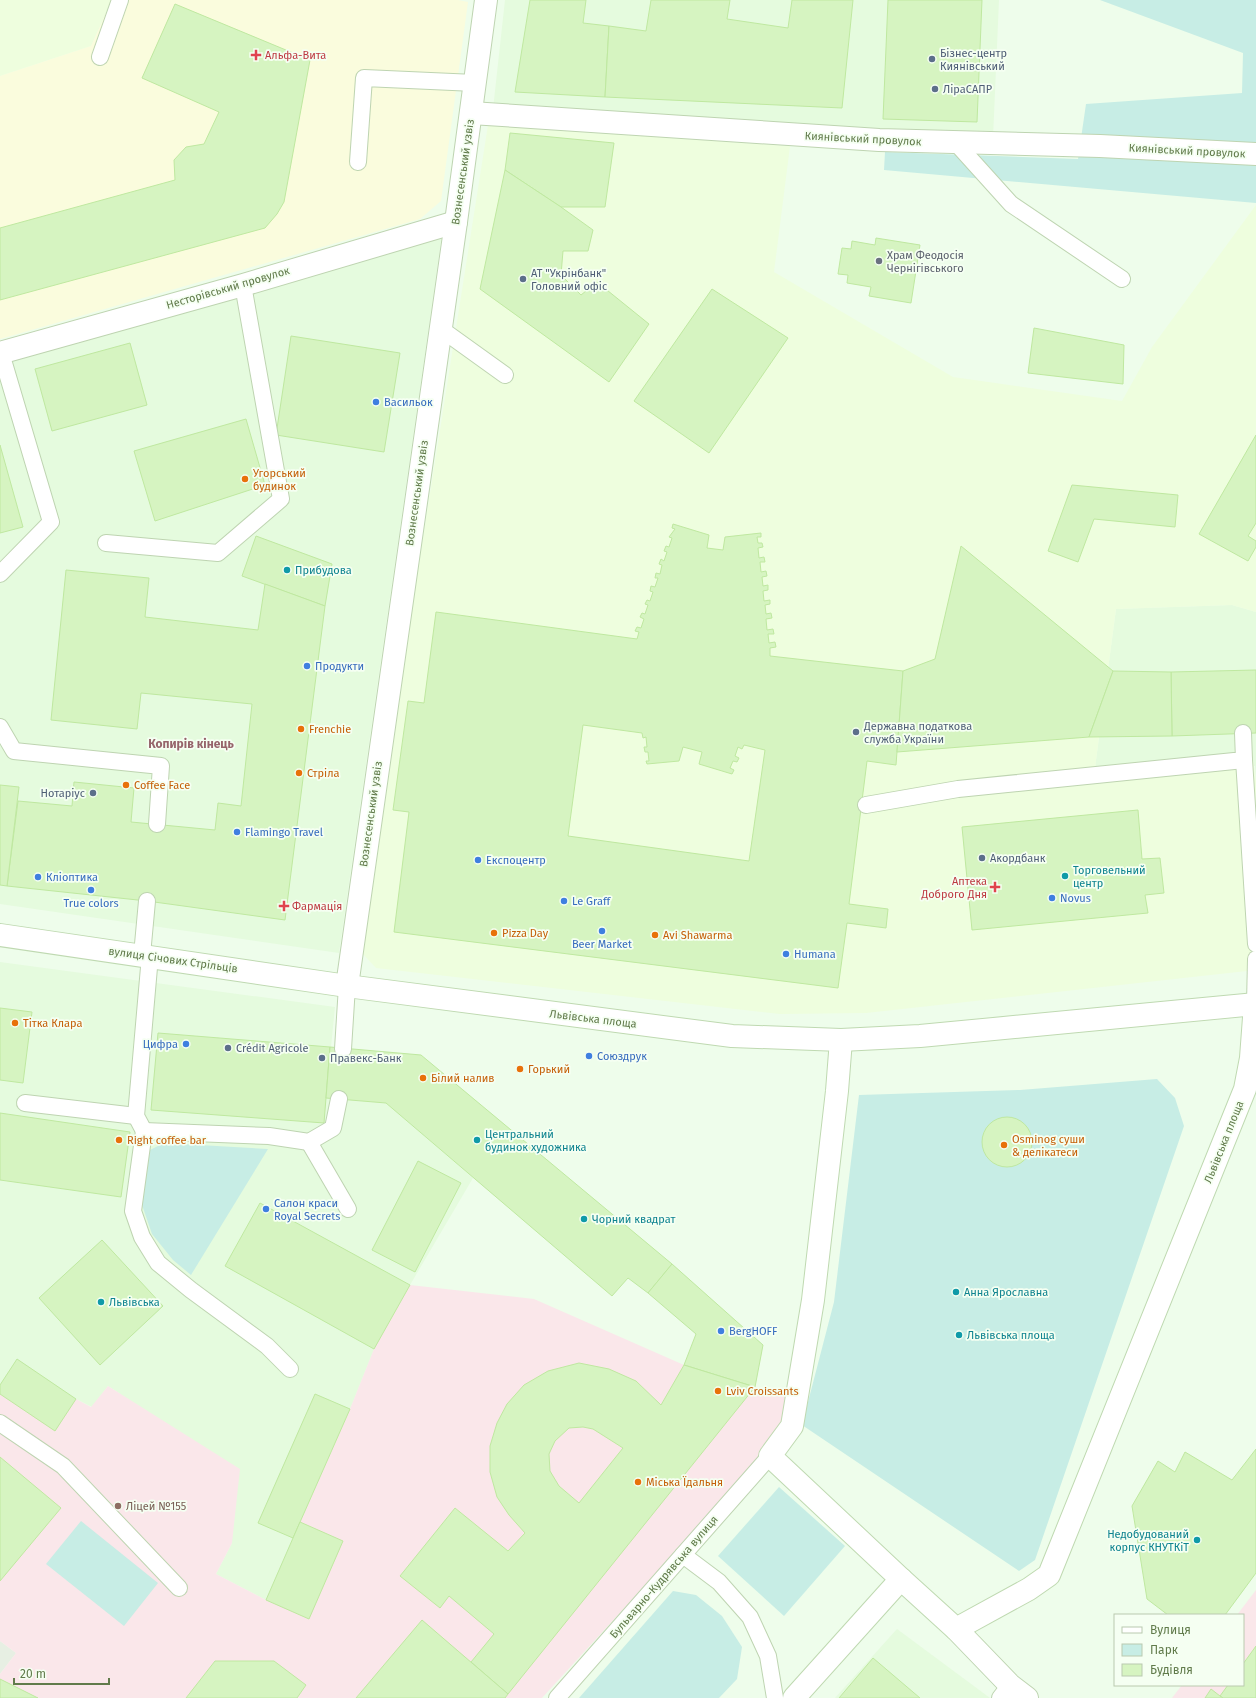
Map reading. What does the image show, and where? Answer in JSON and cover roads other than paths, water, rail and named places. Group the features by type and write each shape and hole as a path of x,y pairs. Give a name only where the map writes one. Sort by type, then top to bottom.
{"main road":[{"name":"Вознесенський узвіз","path":"347,986 456,222 486,0"},
{"name":"Киянівський провулок","path":"471,113 856,139 1100,146 1256,154"},
{"name":"Несторівський провулок","path":"0,353 243,285 456,222"},
{"name":"вулиця Січових Стрільців","path":"0,935 347,986"},
{"name":"Львівська площа","path":"347,986 732,1036 840,1040 920,1036 1255,1004 1251,1058 1251,1094 1049,1575 1029,1589 956,1629"},
{"path":"840,1040 837,1091 814,1292 792,1426 770,1456 901,1580 956,1629 1005,1691 1027,1698"},
{"path":"794,1698 901,1580"}],"lane":[{"path":"100,57 120,0"},
{"path":"358,162 364,78 475,83"},
{"path":"956,143 1011,204 1122,279"},
{"path":"106,543 218,553 281,499 243,285"},
{"path":"440,329 505,375"},
{"path":"0,353 51,522 0,574"},
{"path":"0,726 14,751 161,766 157,824"},
{"path":"1242,733 1252,818 1256,944"},
{"path":"866,805 958,789 1244,760"},
{"path":"147,901 146,956 136,1116 144,1131 134,1211 142,1237 158,1263 191,1290 267,1346 290,1370"},
{"path":"1255,1004 1256,959"},
{"path":"342,1049 347,986"},
{"path":"144,1131 269,1136 309,1142 332,1128 339,1099"},
{"path":"25,1103 136,1116"},
{"path":"309,1142 348,1209"},
{"path":"0,1423 62,1466 179,1588"},
{"name":"Бульварно-Кудрявська вулиця","path":"557,1698 770,1456"},
{"path":"683,1555 719,1582 750,1617 768,1656 775,1698"}],"place":[{"name":"Альфа-Вита","path":"256,55"},
{"name":"Бізнес-центр Киянівський","path":"932,59"},
{"name":"ЛіраСАПР","path":"935,89"},
{"name":"Храм Феодосія Чернігівського","path":"879,261"},
{"name":"АТ \"Укрінбанк\" Головний офіс","path":"523,279"},
{"name":"Васильок","path":"376,402"},
{"name":"Угорський будинок","path":"245,479"},
{"name":"Прибудова","path":"287,570"},
{"name":"Продукти","path":"307,666"},
{"name":"Frenchie","path":"301,729"},
{"name":"Державна податкова служба України","path":"856,732"},
{"name":"Стріла","path":"299,773"},
{"name":"Coffee Face","path":"126,785"},
{"name":"Нотаріус","path":"93,793"},
{"name":"Flamingo Travel","path":"237,832"},
{"name":"Акордбанк","path":"982,858"},
{"name":"Експоцентр","path":"478,860"},
{"name":"Торговельний центр","path":"1065,876"},
{"name":"Кліоптика","path":"38,877"},
{"name":"Аптека Доброго Дня","path":"995,887"},
{"name":"True colors","path":"91,890"},
{"name":"Novus","path":"1052,898"},
{"name":"Le Graff","path":"564,901"},
{"name":"Фармація","path":"284,906"},
{"name":"Beer Market","path":"602,931"},
{"name":"Pizza Day","path":"494,933"},
{"name":"Avi Shawarma","path":"655,935"},
{"name":"Humana","path":"786,954"},
{"name":"Тітка Клара","path":"15,1023"},
{"name":"Цифра","path":"186,1044"},
{"name":"Crédit Agricole","path":"228,1048"},
{"name":"Союздрук","path":"589,1056"},
{"name":"Правекс-Банк","path":"322,1058"},
{"name":"Горький","path":"520,1069"},
{"name":"Білий налив","path":"423,1078"},
{"name":"Right coffee bar","path":"119,1140"},
{"name":"Центральний будинок художника","path":"477,1140"},
{"name":"Osminog суши & делікатеси","path":"1004,1145"},
{"name":"Салон краси Royal Secrets","path":"266,1209"},
{"name":"Чорний квадрат","path":"584,1219"},
{"name":"Анна Ярославна","path":"956,1292"},
{"name":"Львівська","path":"101,1302"},
{"name":"BergHOFF","path":"721,1331"},
{"name":"Львівська площа","path":"959,1335"},
{"name":"Lviv Croissants","path":"718,1391"},
{"name":"Міська Їдальня","path":"638,1482"},
{"name":"Ліцей №155","path":"118,1506"},
{"name":"Недобудований корпус КНУТКіТ","path":"1197,1540"}],"district":[{"name":"Копирів кінець","path":"191,744"}]}
